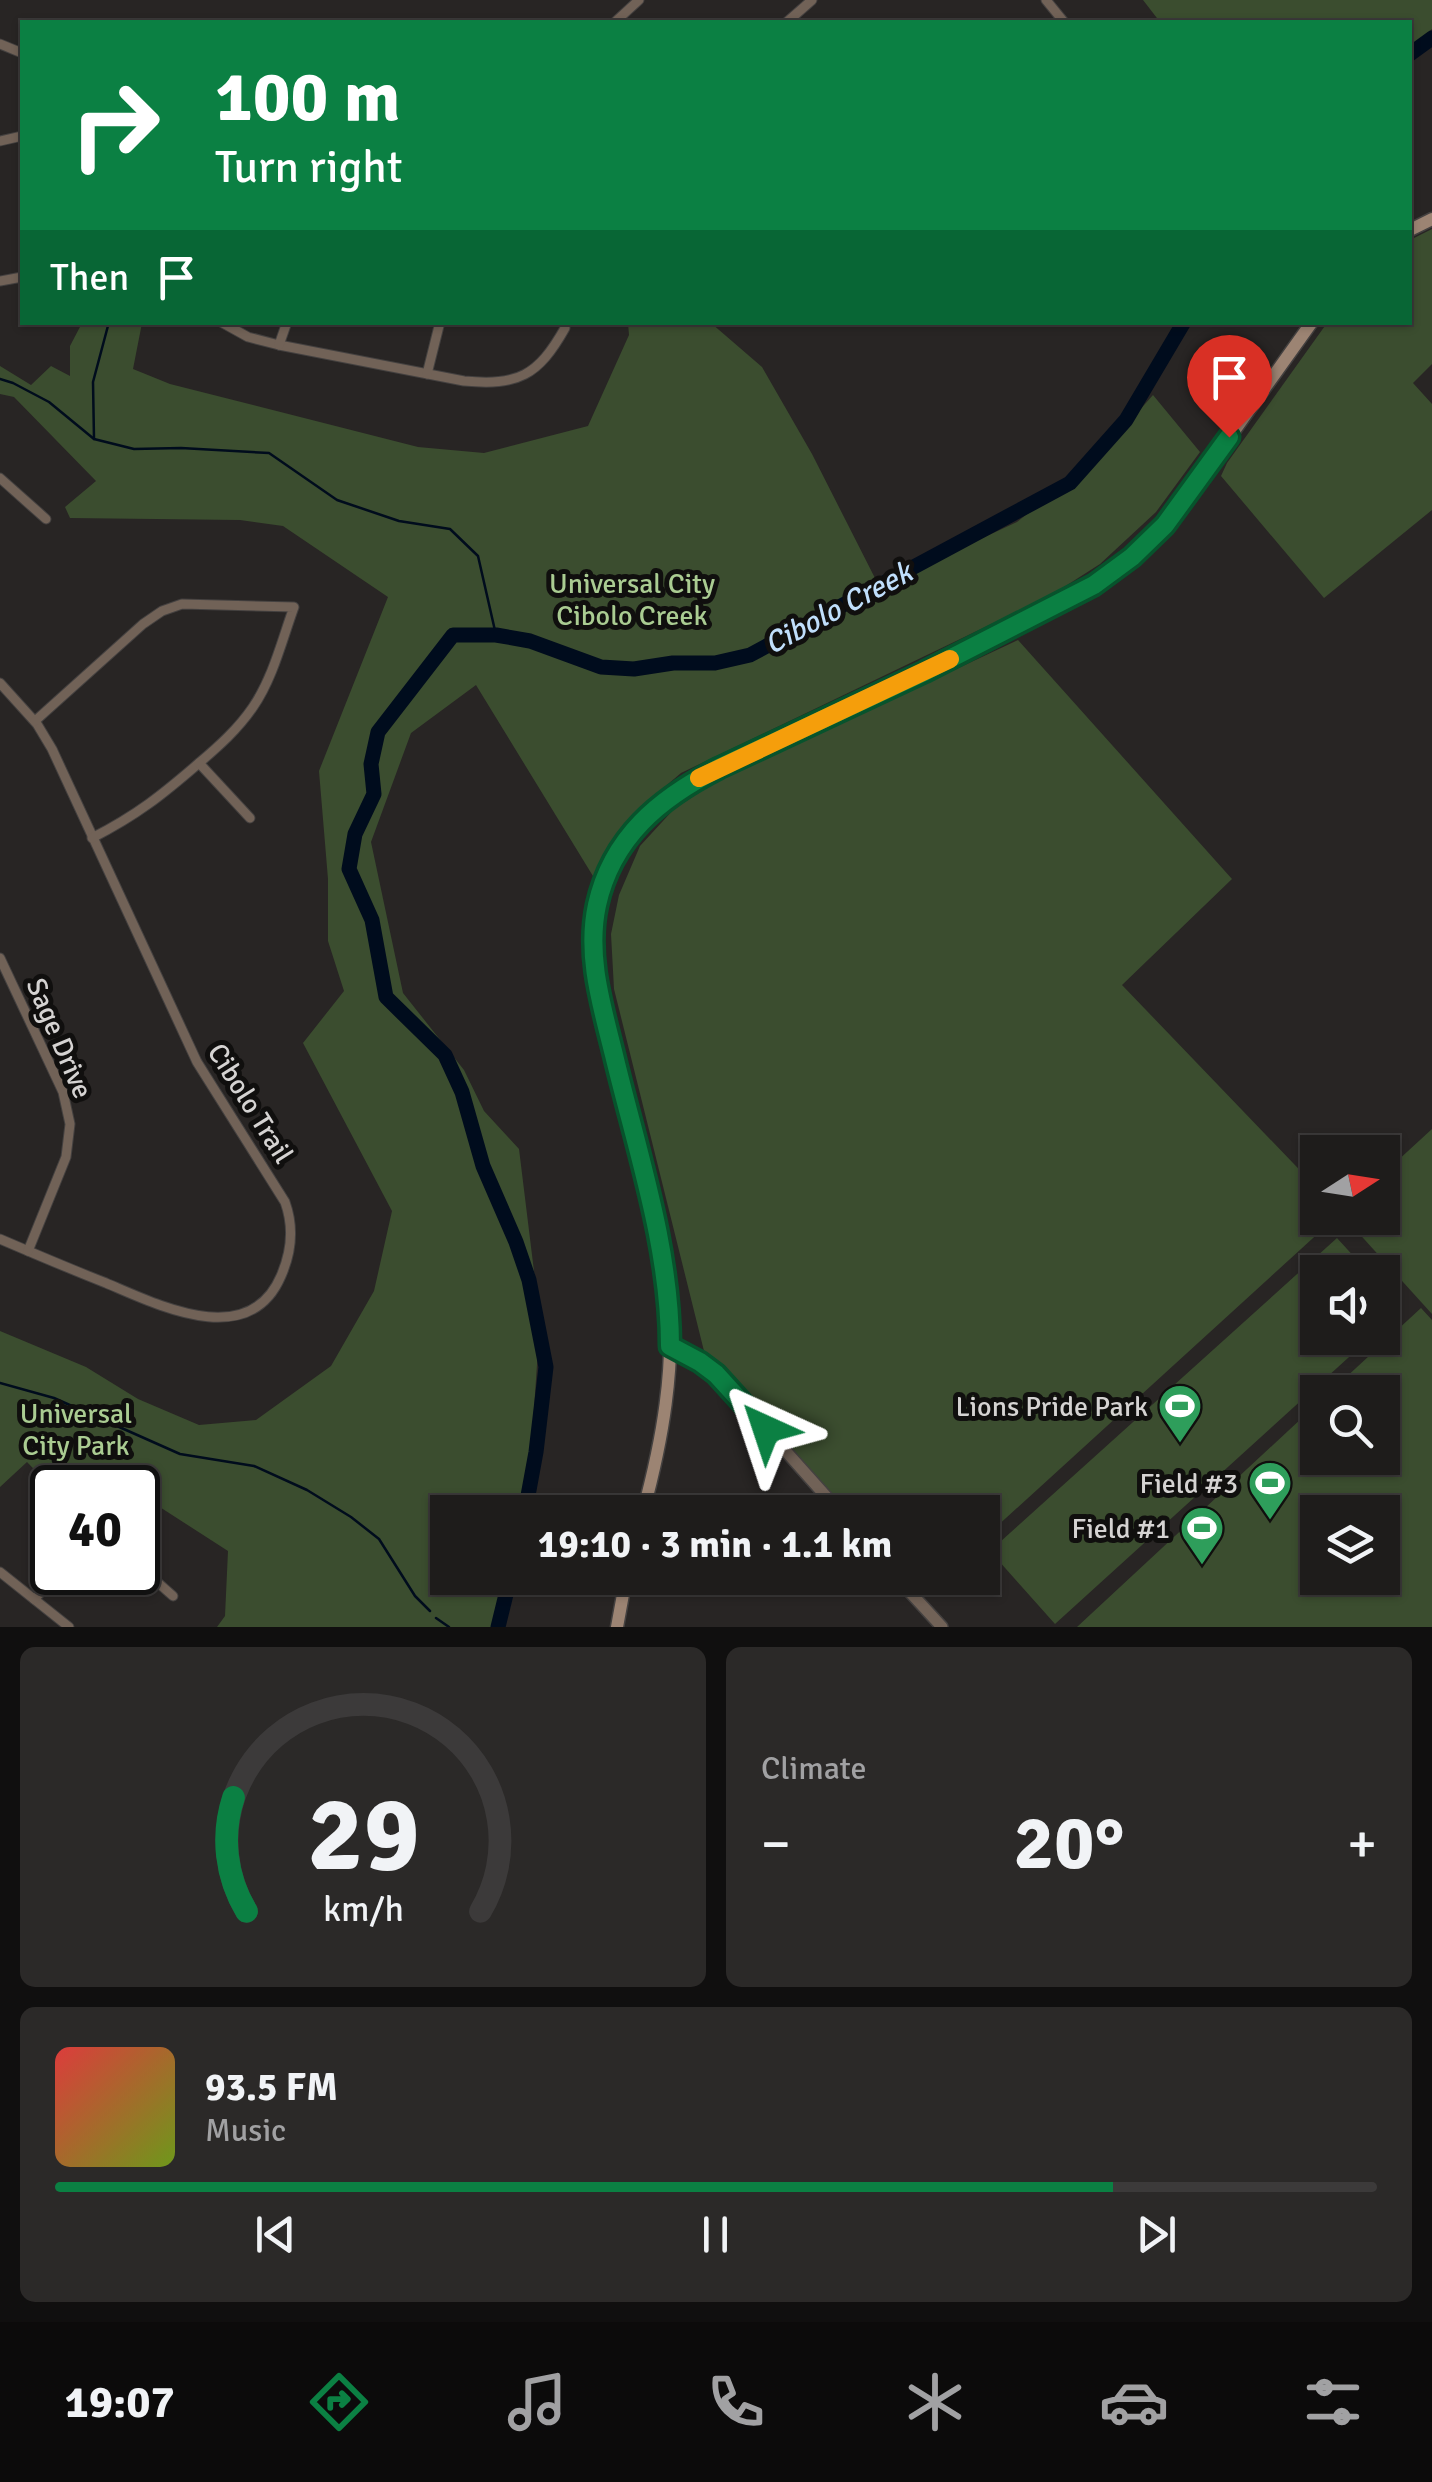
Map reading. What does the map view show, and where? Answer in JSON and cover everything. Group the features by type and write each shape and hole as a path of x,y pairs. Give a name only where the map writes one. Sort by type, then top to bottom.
{"main road":[{"path":"647,1495 661,1435 670,1346 668,1294 660,1240 602,1008 594,959 598,901 618,855 647,815 680,789 1076,596 1114,572 1182,504 1310,325"},
{"path":"617,1627 623,1595"}],"street":[{"path":"616,20 639,0"},
{"path":"789,20 812,0"},
{"path":"1046,0 1062,20"},
{"path":"226,325 248,337 278,345 487,383 523,377 546,355 565,328"},
{"path":"278,345 286,325"},
{"path":"427,374 439,325"},
{"path":"0,478 46,520"},
{"path":"35,721 162,611 182,604 294,607 271,672 254,705 228,738 142,810 92,838"},
{"name":"Cibolo Trail","path":"0,683 35,721 52,749 197,1062 285,1202 292,1241 280,1279 264,1300 249,1310 215,1317 174,1312 0,1239"},
{"path":"200,762 250,818"},
{"name":"Sage Drive","path":"0,958 63,1092 70,1124 66,1156 28,1251"},
{"path":"670,1346 716,1374 825,1495"},
{"path":"0,1572 68,1627"},
{"path":"160,1584 174,1596"},
{"path":"34,1599 38,1595"},
{"path":"913,1595 942,1627"}],"green space":[{"path":"1143,0 1432,0 1432,29 1412,46 1412,20 1158,20"},
{"path":"1432,229 1432,364 1413,383 1432,404 1432,510 1324,598 1221,476 1326,325 1412,325 1412,239"},
{"name":"Universal City Cibolo Creek","path":"81,325 142,325 133,369 170,384 418,447 484,453 588,426 629,335 628,325 713,325 762,367 812,454 879,586 1017,522 1098,457 1153,395 1200,452 1156,512 1100,564 1050,596 681,773 634,813 596,881 476,685 411,733 371,842 403,993 464,1070 484,1111 519,1149 540,1320 528,1495 430,1495 430,1595 510,1595 502,1627 217,1627 225,1616 228,1551 160,1507 160,1465 30,1465 27,1462 0,1487 0,1331 86,1367 138,1399 199,1425 256,1420 331,1366 374,1291 392,1211 303,1043 344,991 328,941 328,879 319,771 388,597 283,526 240,520 70,518 65,507 96,481 14,397 0,394 0,366 31,385 51,366 70,376 70,346"},
{"path":"1018,640 1232,879 1122,985 1300,1170 1300,1235 1316,1235 1000,1523 1000,1495 832,1495 705,1355 614,989 611,934 619,895 640,846 674,809 710,785"},
{"path":"1432,1129 1432,1314 1400,1279 1400,1255 1379,1255 1360,1235 1400,1235 1400,1158"},
{"name":"Lions Pride Park","path":"1337,1238 1352,1255 1318,1255"},
{"name":"Lions Pride Park","path":"1300,1271 1300,1355 1351,1355 1329,1375 1300,1375 1300,1402 1055,1624 1000,1562 1000,1542"},
{"path":"1421,1308 1432,1320 1432,1627 1077,1627 1300,1420 1300,1475 1400,1475 1400,1375 1348,1375 1370,1355 1400,1355 1400,1327"}],"waterway":[{"name":"Cibolo Creek","path":"1412,53 1432,38"},
{"path":"94,439 93,382 108,325"},
{"name":"Cibolo Creek","path":"528,1495 546,1367 529,1280 483,1166 462,1092 445,1055 386,997 372,920 349,869 355,834 374,794 371,764 378,732 453,635 496,635 530,641 601,667 634,669 673,663 715,663 750,655 1070,483 1126,420 1182,325"},
{"path":"0,379 49,402 94,439 134,449 269,453 337,500 399,521 450,529 478,556 496,635"},
{"path":"0,1383 54,1398 180,1454 254,1466 307,1490 379,1539 415,1596 430,1611"},
{"name":"Cibolo Creek","path":"498,1627 506,1595"},
{"path":"436,1618 449,1627"}],"slow traffic":[{"path":"699,778 950,659"}],"place":[{"name":"Lions Pride Park","path":"1180,1444"},
{"name":"Field #3","path":"1270,1521"},
{"name":"Field #1","path":"1202,1566"}],"route":[{"path":"766,1429 716,1374 670,1346 660,1240 602,1008 594,959 598,901 612,865 647,815 680,789 924,672 1076,596 1114,572 1165,525 1229,437"}],"park label":[{"name":"Universal City Park","path":"76,1429"}]}
